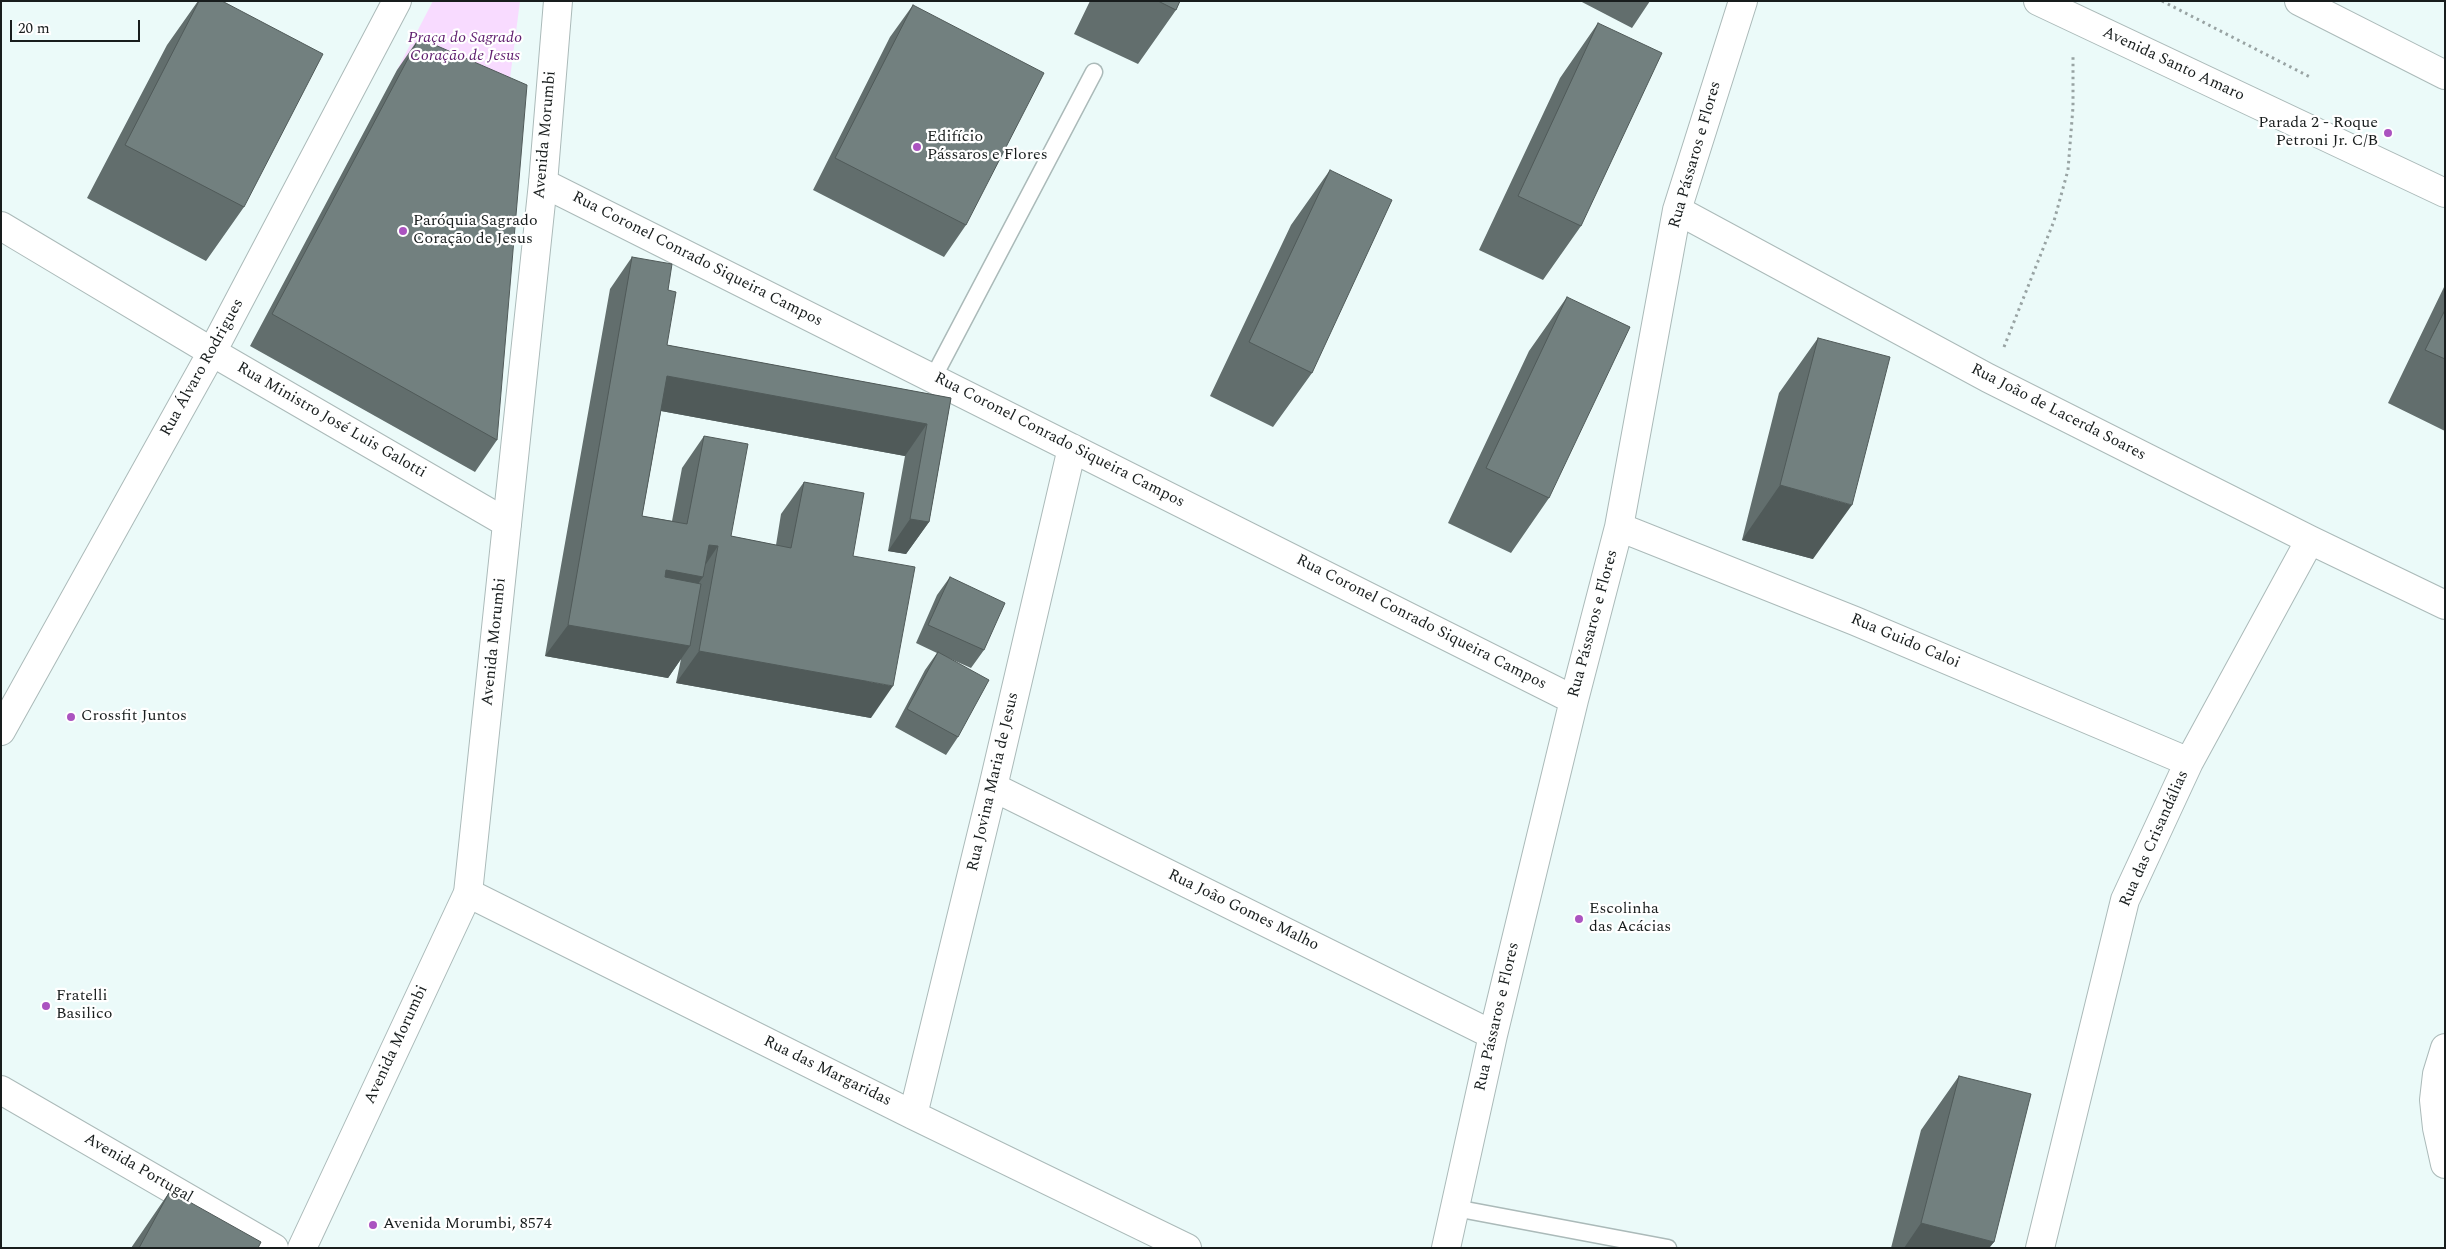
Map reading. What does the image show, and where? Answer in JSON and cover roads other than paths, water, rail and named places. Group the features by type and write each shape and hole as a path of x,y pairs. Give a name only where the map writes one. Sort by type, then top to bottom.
{"street":[{"name":"Rua Álvaro Rodrigues","path":"1,731 212,352 397,1"},
{"name":"Avenida Morumbi","path":"302,1248 468,893 543,183 558,1"},
{"name":"Rua Pássaros e Flores","path":"1446,1248 1492,1034 1574,700 1620,527 1677,210 1743,1"},
{"name":"Avenida Santo Amaro","path":"2038,1 2445,193"},
{"path":"2299,1 2445,75"},
{"name":"Rua Coronel Conrado Siqueira Campos","path":"543,183 1574,700"},
{"name":"Rua João de Lacerda Soares","path":"1677,210 1988,378 2310,540 2445,605"},
{"name":"Rua Ministro José Luis Galotti","path":"1,226 212,352 507,523"},
{"name":"Rua Jovina Maria de Jesus","path":"913,1115 993,787 1072,448"},
{"name":"Rua Guido Caloi","path":"1620,527 1864,625 2189,762"},
{"name":"Rua das Crisandálias","path":"2040,1248 2125,900 2189,762 2310,540"},
{"name":"Rua João Gomes Malho","path":"993,787 1492,1034"},
{"name":"Rua das Margaridas","path":"468,893 913,1115 1187,1248"},
{"path":"2445,1048 2436,1074 2434,1100 2437,1128 2445,1164"},
{"name":"Avenida Portugal","path":"1,1090 274,1248"}],"lane":[{"path":"933,378 1094,72"},
{"path":"1455,1208 1668,1248"}],"place":[{"name":"Parada 2 - Roque Petroni Jr. C/B","path":"2388,133"},
{"name":"Edifício Pássaros e Flores","path":"917,147"},
{"name":"Paróquia Sagrado Coração de Jesus","path":"403,231"},
{"name":"Crossfit Juntos","path":"71,717"},
{"name":"Escolinha das Acácias","path":"1579,919"},
{"name":"Fratelli Basilico","path":"46,1006"},
{"name":"Avenida Morumbi, 8574","path":"373,1225"}],"park label":[{"name":"Praça do Sagrado Coração de Jesus","path":"465,48"}]}
